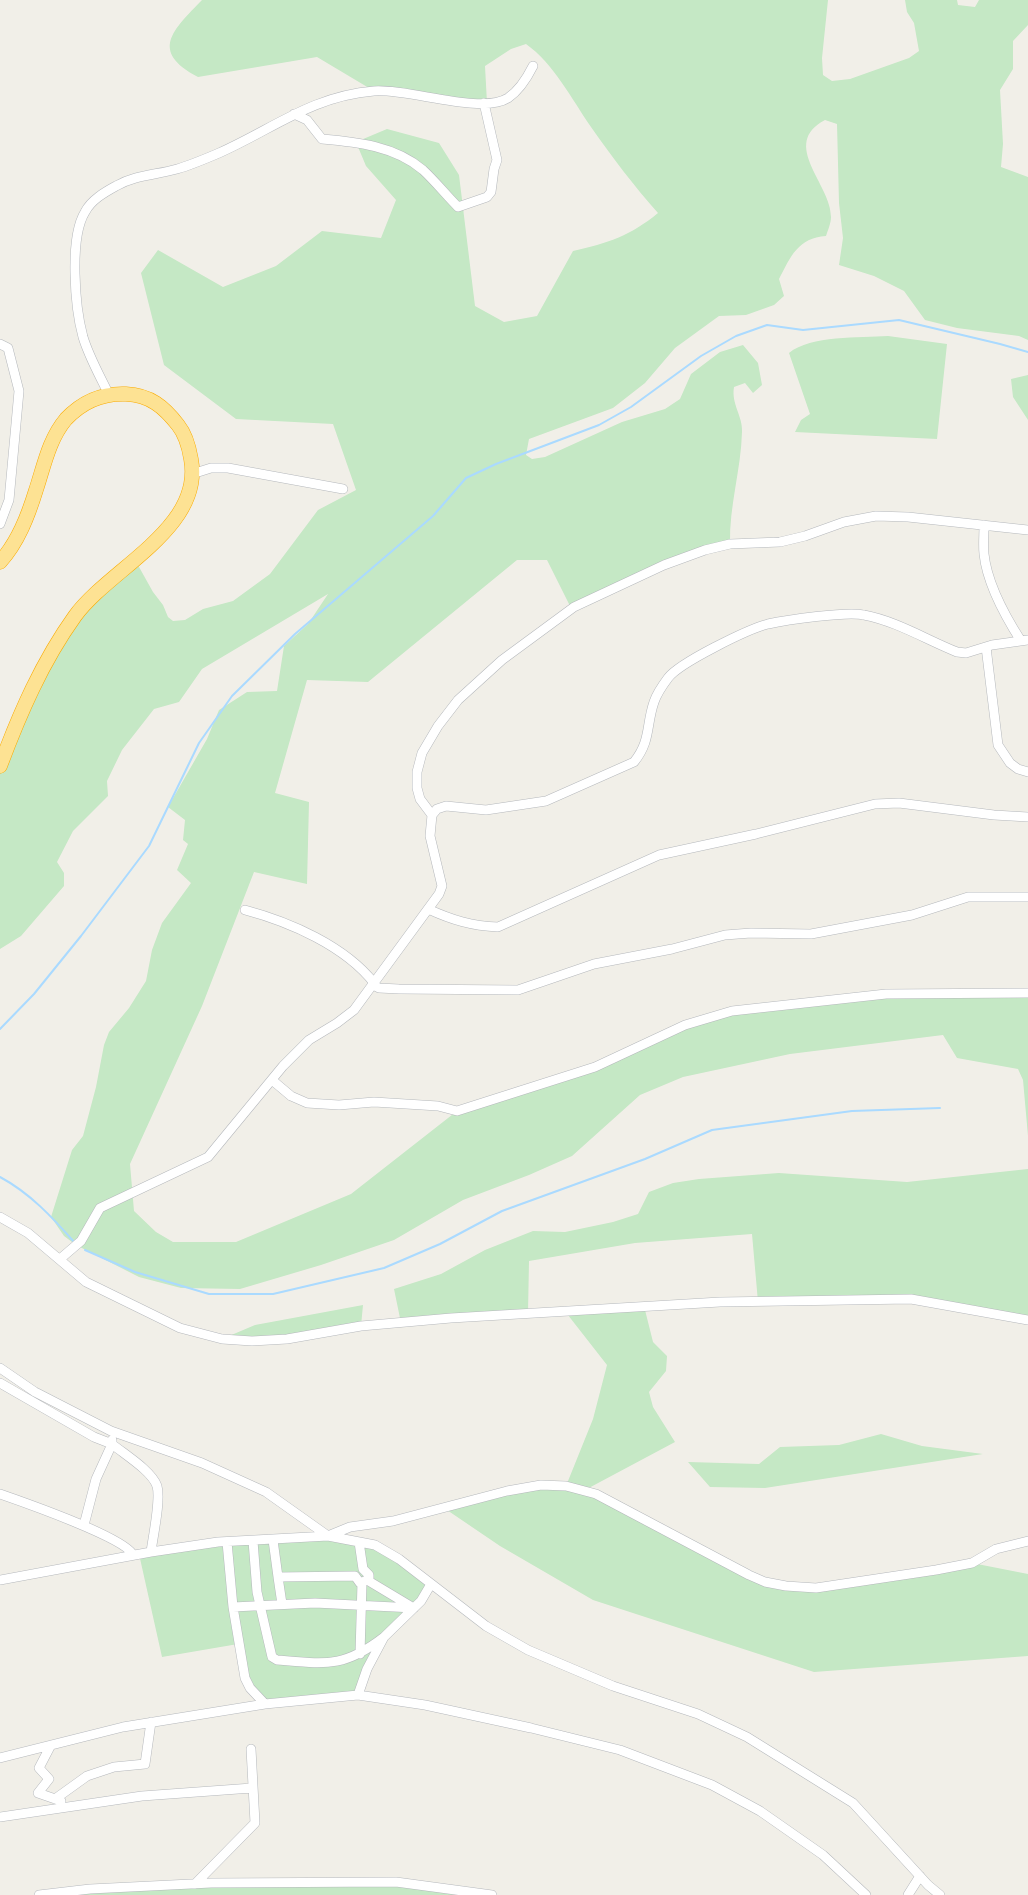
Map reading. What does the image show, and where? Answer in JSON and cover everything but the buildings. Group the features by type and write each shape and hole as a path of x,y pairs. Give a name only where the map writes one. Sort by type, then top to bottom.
{"highway":[{"path":"0,562 20,533 57,431 67,419 94,398 109,395 138,395 152,399 161,405 182,430 189,447 192,474 186,499 163,534 102,586 75,617 43,666 15,726 0,766"}],"street":[{"path":"109,395 90,354 78,314 76,240 81,219 91,203 117,185 155,172 174,170 194,164 239,144 324,100 374,91 484,103 506,99 512,95 526,80 532,66"},
{"path":"294,114 308,120 322,139 369,144 395,153 422,169 458,207 487,197 491,192 497,160 484,103"},
{"path":"0,344 8,348 19,391 9,500 0,524"},
{"path":"192,474 211,468 228,468 343,489"},
{"path":"432,815 420,799 417,772 422,753 438,726 458,700 502,660 574,607 664,565 730,544 780,542 844,522 876,516 1028,530"},
{"path":"60,1259 81,1241 100,1208 208,1157 272,1080 309,1040 338,1023 354,1010 428,909 442,886 430,836 432,815 437,809 446,806 486,810 546,801 634,762 647,739 653,703 670,676 687,662 767,624 861,614 879,619 957,652 966,653 986,647 1024,641 1007,619 995,592 984,555 984,525"},
{"path":"986,647 998,745 1010,763 1028,772"},
{"path":"428,909 456,922 472,926 498,927 659,855 875,804 899,803 994,815 1028,816"},
{"path":"245,910 277,918 344,954 365,971 379,988 518,990 594,964 672,949 725,935 811,934 912,915 968,897 1028,897"},
{"path":"272,1080 291,1096 307,1103 339,1105 374,1102 438,1106 457,1112 595,1067 685,1025 732,1011 886,994 1028,993"},
{"path":"0,1217 28,1233 86,1282 180,1328 222,1339 252,1341 287,1339 361,1326 450,1318 720,1302 911,1299 1028,1320"},
{"path":"0,1368 35,1392 111,1431 202,1463 266,1492 328,1536"},
{"path":"0,1383 94,1437 112,1444 144,1470 157,1487 157,1509 151,1552"},
{"path":"84,1525 96,1479 112,1444 111,1431"},
{"path":"328,1536 350,1527 393,1521 521,1488 548,1485 566,1486 596,1494 748,1575 765,1582 786,1586 816,1588 936,1570 972,1563 996,1549 1028,1542"},
{"path":"0,1494 84,1525 127,1547 133,1556"},
{"path":"0,1580 151,1552 227,1542 328,1536 375,1545 399,1558 486,1626 528,1650 613,1686 698,1714 747,1737 795,1765 853,1803 940,1895"},
{"path":"273,1540 282,1604"},
{"path":"253,1541 257,1592 272,1657 277,1660 312,1663 338,1662 360,1654 384,1637 414,1608 431,1584"},
{"path":"227,1542 233,1607 245,1678 249,1688 265,1704"},
{"path":"359,1542 363,1569 369,1575 365,1581 362,1604 360,1654"},
{"path":"278,1577 355,1576 356,1580 365,1581 414,1608"},
{"path":"233,1607 282,1604 362,1604 414,1608"},
{"path":"358,1695 367,1669 384,1637"},
{"path":"0,1758 123,1727 265,1704 358,1695 425,1705 620,1750 712,1785 760,1811 824,1856 866,1895"},
{"path":"55,1799 87,1776 114,1767 145,1764 151,1722"},
{"path":"51,1745 39,1768 49,1779 38,1793 75,1805"},
{"path":"195,1884 255,1823 251,1749"},
{"path":"0,1817 142,1796 252,1788"},
{"path":"908,1895 920,1875"},
{"path":"39,1895 90,1889 195,1884 396,1882 492,1895"}],"green space":[{"path":"202,0 828,0 822,58 823,75 832,81 850,79 909,58 919,51 914,23 907,12 905,0 957,0 958,5 975,7 979,0 1028,0 1028,25 1013,41 1013,69 1000,90 1003,144 1001,167 1028,177 1028,340 1019,336 957,328 925,320 904,291 874,276 839,265 843,238 839,203 837,124 825,120 812,130 807,141 807,153 829,205 831,217 826,236 816,237 802,244 792,256 779,279 784,296 774,305 746,315 719,316 675,348 645,383 613,408 529,439 526,455 532,459 545,457 622,422 665,409 680,399 691,374 720,352 743,345 758,363 762,385 753,393 745,383 734,387 734,399 742,432 731,516 730,544 705,550 571,608 547,560 517,560 368,682 307,680 275,793 309,802 307,884 254,872 202,1006 130,1164 134,1211 156,1232 173,1242 236,1242 351,1194 457,1111 595,1067 713,1016 886,994 1028,993 1028,1136 1023,1080 1018,1069 957,1058 943,1035 790,1054 683,1077 640,1095 572,1156 463,1200 394,1240 240,1289 181,1288 139,1277 76,1245 64,1236 51,1217 72,1150 83,1136 104,1045 109,1032 129,1008 146,981 152,950 162,923 191,883 177,870 188,844 183,840 185,820 168,807 207,739 219,710 247,692 277,691 284,646 308,624 328,594 202,669 179,702 154,709 122,750 107,781 108,796 73,831 57,862 64,873 64,886 21,936 0,949 0,766 53,650 134,558 168,617 173,621 185,620 203,609 233,601 270,574 318,510 356,490 333,424 236,419 164,365 141,273 158,250 223,287 276,266 322,231 381,238 396,200 366,166 356,142 387,129 439,143 459,175 475,306 504,322 537,316 573,251 618,238 638,228 658,213 607,149 554,71 526,44 511,49 485,66 487,103 374,91 317,57 198,77 174,58 170,49 175,31"},
{"path":"888,336 947,344 937,439 795,432 801,420 810,414 789,353 798,347 822,340"},
{"path":"1028,375 1028,420 1013,397 1011,379"},
{"path":"1028,1169 1028,1320 911,1299 758,1302 752,1234 635,1243 529,1261 528,1313 401,1323 394,1289 441,1274 485,1250 533,1231 565,1232 638,1214 649,1192 673,1183 779,1173 907,1182"},
{"path":"363,1305 361,1326 287,1339 222,1339 255,1325"},
{"path":"644,1306 653,1342 667,1356 666,1371 649,1392 653,1407 675,1442 585,1490 749,1575 816,1588 972,1563 1028,1574 1028,1656 814,1672 593,1600 500,1546 444,1508 507,1491 566,1486 593,1419 607,1365 564,1310"},
{"path":"881,1434 922,1446 983,1454 765,1488 710,1487 688,1462 759,1464 780,1447 839,1445"},
{"path":"328,1536 376,1544 432,1580 421,1601 393,1627 358,1695 265,1704 250,1688 238,1644 162,1657 139,1554"},
{"path":"396,1882 492,1895 39,1895 72,1891"}],"waterway":[{"path":"0,1029 34,994 149,846 199,743 232,696 295,634 433,516 466,478 496,464 599,425 631,407 701,356 736,336 767,325 803,330 899,320 1028,352"},
{"path":"85,1250 135,1272 209,1294 273,1294 384,1268 440,1244 502,1211 645,1159 712,1130 852,1111 940,1108"},
{"path":"0,1177 31,1198 75,1243"}]}
